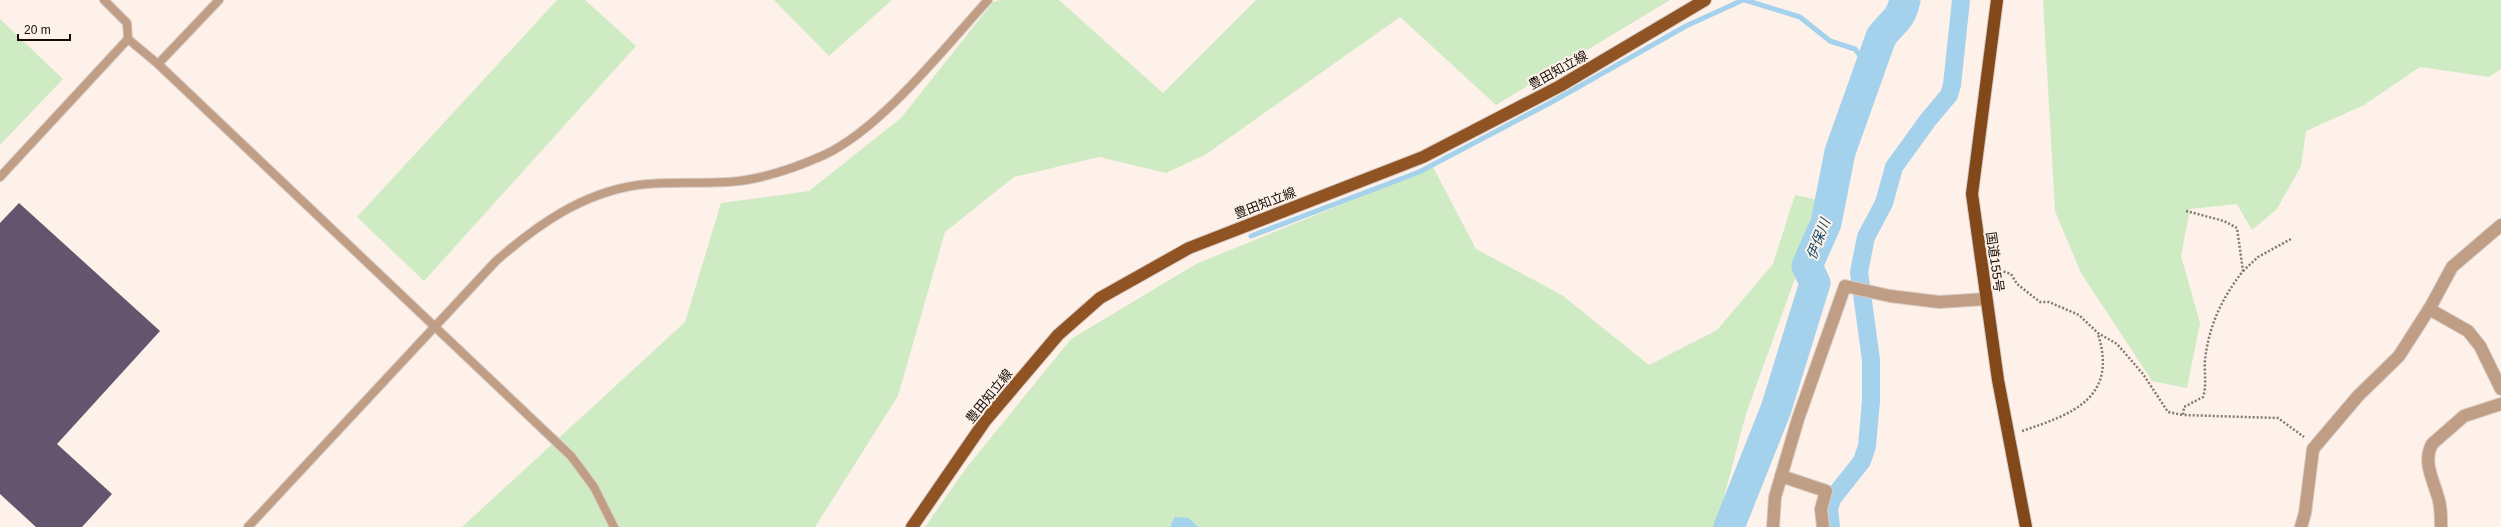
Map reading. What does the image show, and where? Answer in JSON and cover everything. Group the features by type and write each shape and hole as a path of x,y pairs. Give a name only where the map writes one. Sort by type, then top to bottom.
{"highway":[{"name":"国道155号","path":"1997,0 1972,194 1986,299 2008,435 2026,527"}],"main road":[{"name":"豊田知立線","path":"912,527 985,421 1058,335 1100,298 1189,248 1422,158 1560,86 1705,0"}],"street":[{"path":"2301,527 2305,513 2313,449 2358,396 2399,356 2429,309 2452,267 2501,225"},
{"path":"1773,527 1775,497 1798,419 1845,286 1890,296 1940,302 1986,299"},
{"path":"2429,309 2468,331 2480,346 2501,389"},
{"path":"2441,526 2438,495 2429,470 2427,457 2429,450 2432,444 2464,416 2501,404"},
{"path":"1781,476 1826,491 1821,509 1823,527"}],"lane":[{"path":"0,177 128,39 127,23 104,0"},
{"path":"158,64 219,0"},
{"path":"248,527 496,261 526,235 555,216 582,202 637,186 730,182 767,175 825,154 854,137 892,104 988,0"},
{"path":"128,39 158,64 571,456 594,487 614,527"}],"path":[{"path":"2186,211 2224,221 2237,228 2244,271"},
{"path":"2183,415 2184,408 2203,397 2207,346 2213,321 2221,302 2244,271 2258,257 2291,239"},
{"path":"1982,270 2005,270 2023,289 2040,302 2049,302 2079,315 2098,333 2117,344 2128,355 2168,412 2183,415 2278,418 2316,445"},
{"path":"2008,435 2056,420 2087,400 2102,378 2103,349 2098,333"}],"green space":[{"path":"557,0 585,0 636,46 424,281 357,217"},
{"path":"774,0 892,0 829,56"},
{"path":"1001,0 1059,0 1163,93 1256,0 1670,0 1496,105 1400,17 1205,155 1166,173 1099,157 1014,177 945,232 898,396 815,527 462,527 685,322 721,203 809,191 901,118 993,2"},
{"path":"2043,0 2501,0 2501,69 2489,77 2420,67 2364,105 2306,131 2301,166 2277,209 2252,230 2237,204 2190,209 2181,256 2200,323 2187,388 2152,381 2081,273 2055,211"},
{"path":"0,19 63,79 0,145"},
{"path":"1433,167 1476,249 1562,295 1649,365 1717,330 1773,264 1795,195 1819,200 1801,262 1746,414 1716,527 925,527 967,467 1071,339 1196,264"}],"water":[{"path":"1175,517 1189,518 1198,527 1170,527"}],"building":[{"path":"19,203 160,331 57,444 112,494 82,527 36,527 0,494 0,223"}],"waterway":[{"path":"1251,236 1419,172 1550,103 1686,26 1743,0"},
{"path":"1745,0 1800,17 1830,41 1855,49 1870,69"},
{"name":"伊保川","path":"1729,527 1776,409 1815,283 1807,266 1826,223 1840,152 1881,37 1901,13 1905,0"},
{"path":"1831,527 1829,509 1832,499 1862,461 1867,446 1871,401 1871,360 1859,272 1866,237 1884,203 1894,167 1928,120 1949,95 1952,85 1961,0"}]}
